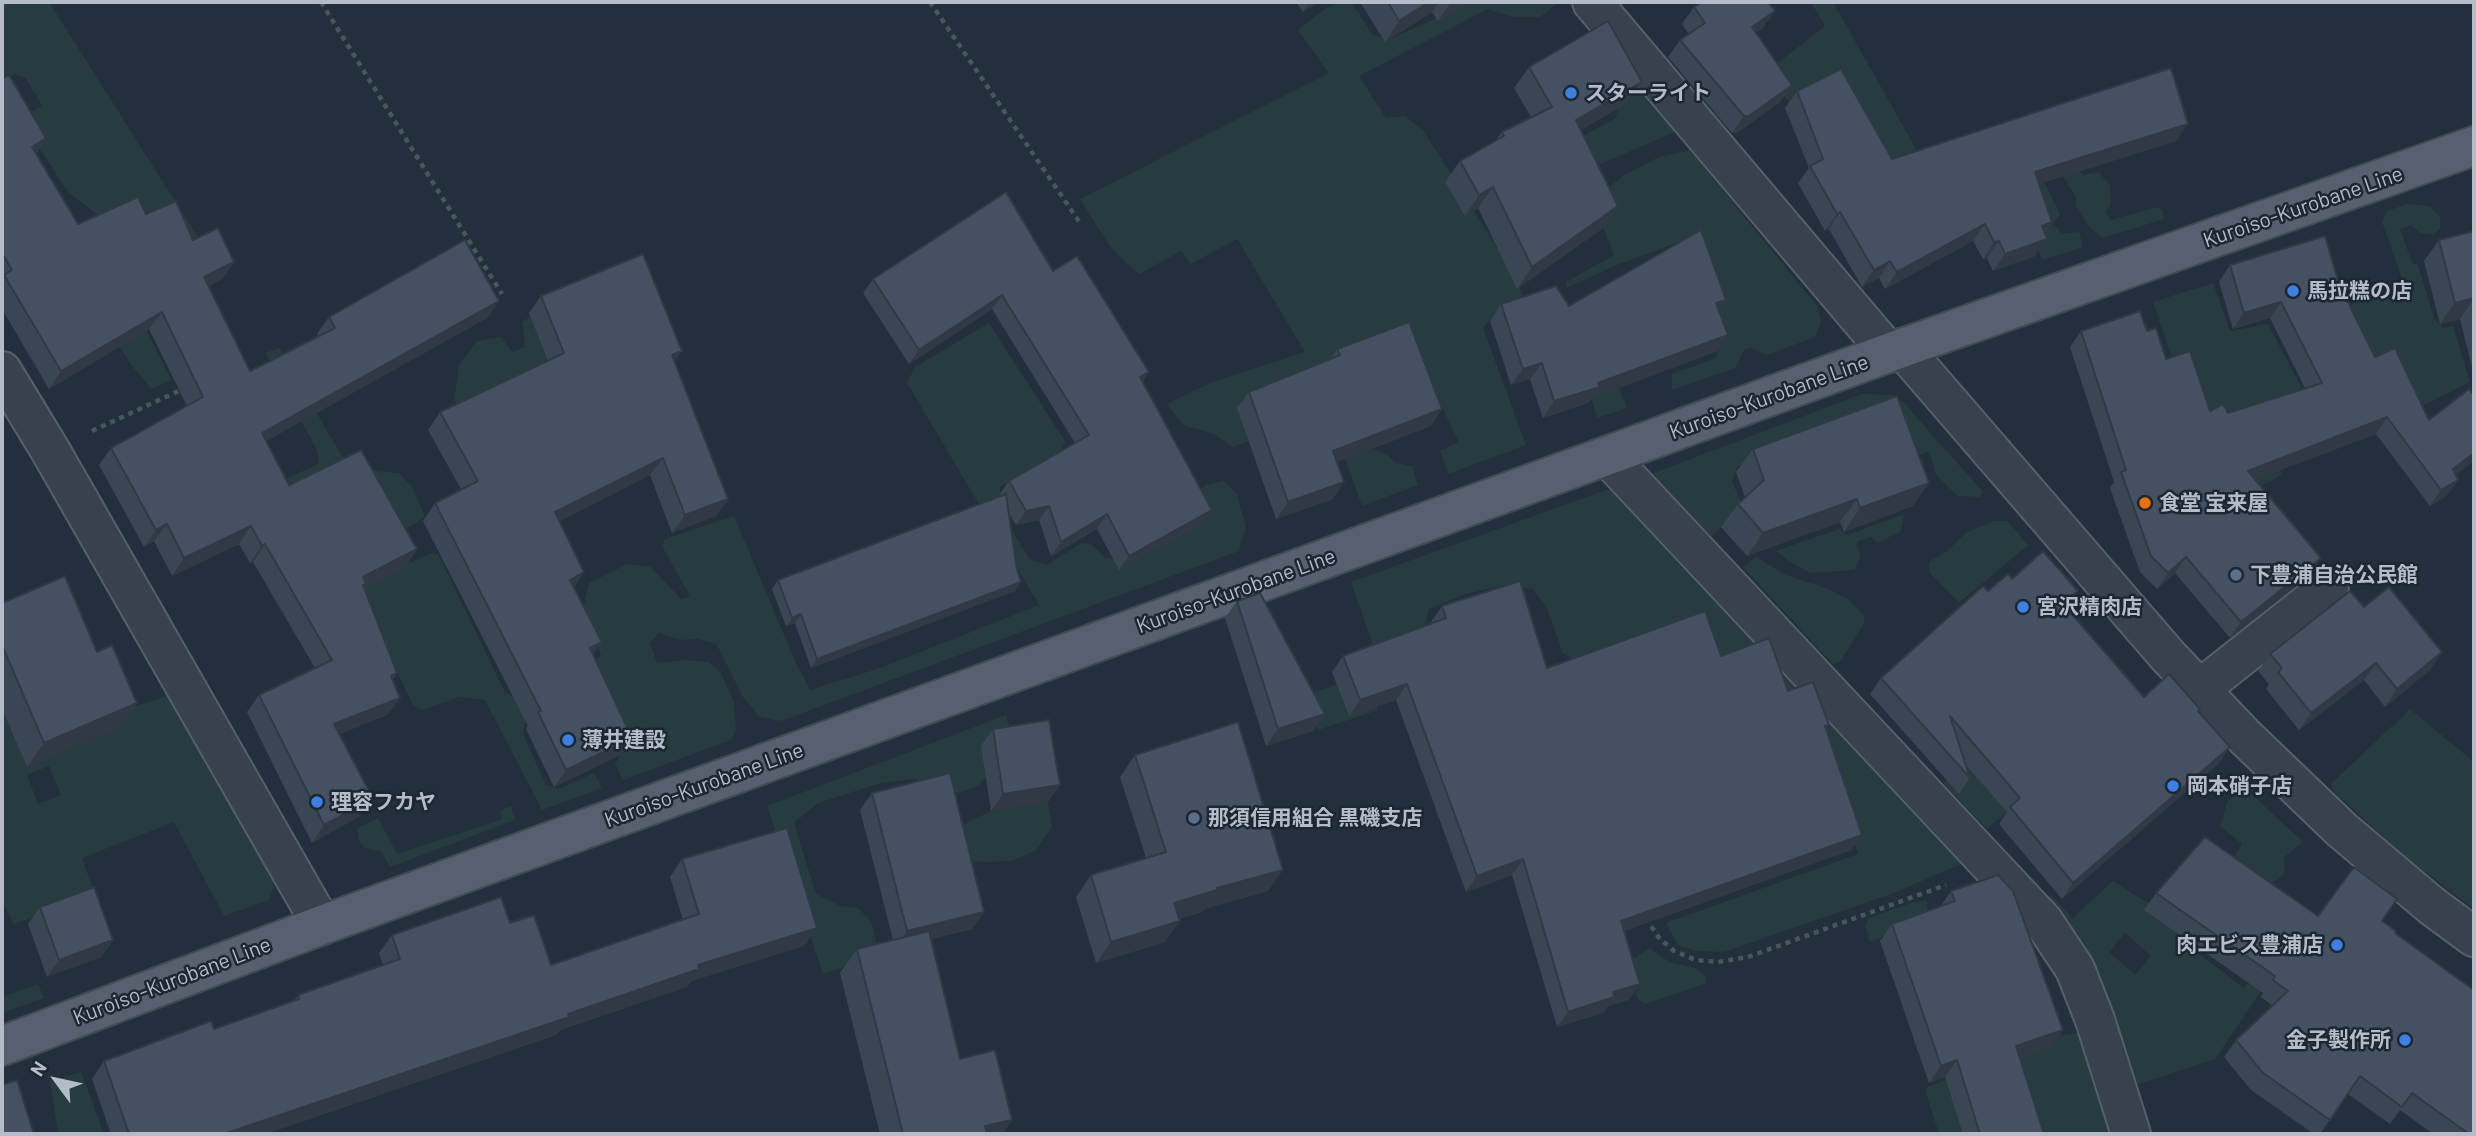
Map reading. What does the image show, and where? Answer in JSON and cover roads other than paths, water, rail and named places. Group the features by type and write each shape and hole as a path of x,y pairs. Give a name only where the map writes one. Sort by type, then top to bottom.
{"main road":[{"name":"Kuroiso-Kurobane Line","path":"2,1045 322,925 1895,351 2474,146"}],"street":[{"path":"1592,2 1895,351 2168,656 2245,737 2342,830 2432,906 2474,937"},
{"path":"2,371 322,925"},
{"path":"1607,456 2043,921 2075,969 2095,1020 2131,1134"},
{"path":"2200,689 2329,587"}],"place":[{"name":"スターライト","path":"1571,93"},
{"name":"馬拉糕の店","path":"2293,291"},
{"name":"食堂 宝来屋","path":"2145,503"},
{"name":"下豊浦自治公民館","path":"2236,575"},
{"name":"宮沢精肉店","path":"2023,607"},
{"name":"薄井建設","path":"568,740"},
{"name":"岡本硝子店","path":"2173,786"},
{"name":"理容フカヤ","path":"317,802"},
{"name":"那須信用組合 黒磯支店","path":"1194,818"},
{"name":"肉エビス豊浦店","path":"2337,945"},
{"name":"金子製作所","path":"2405,1040"}]}
